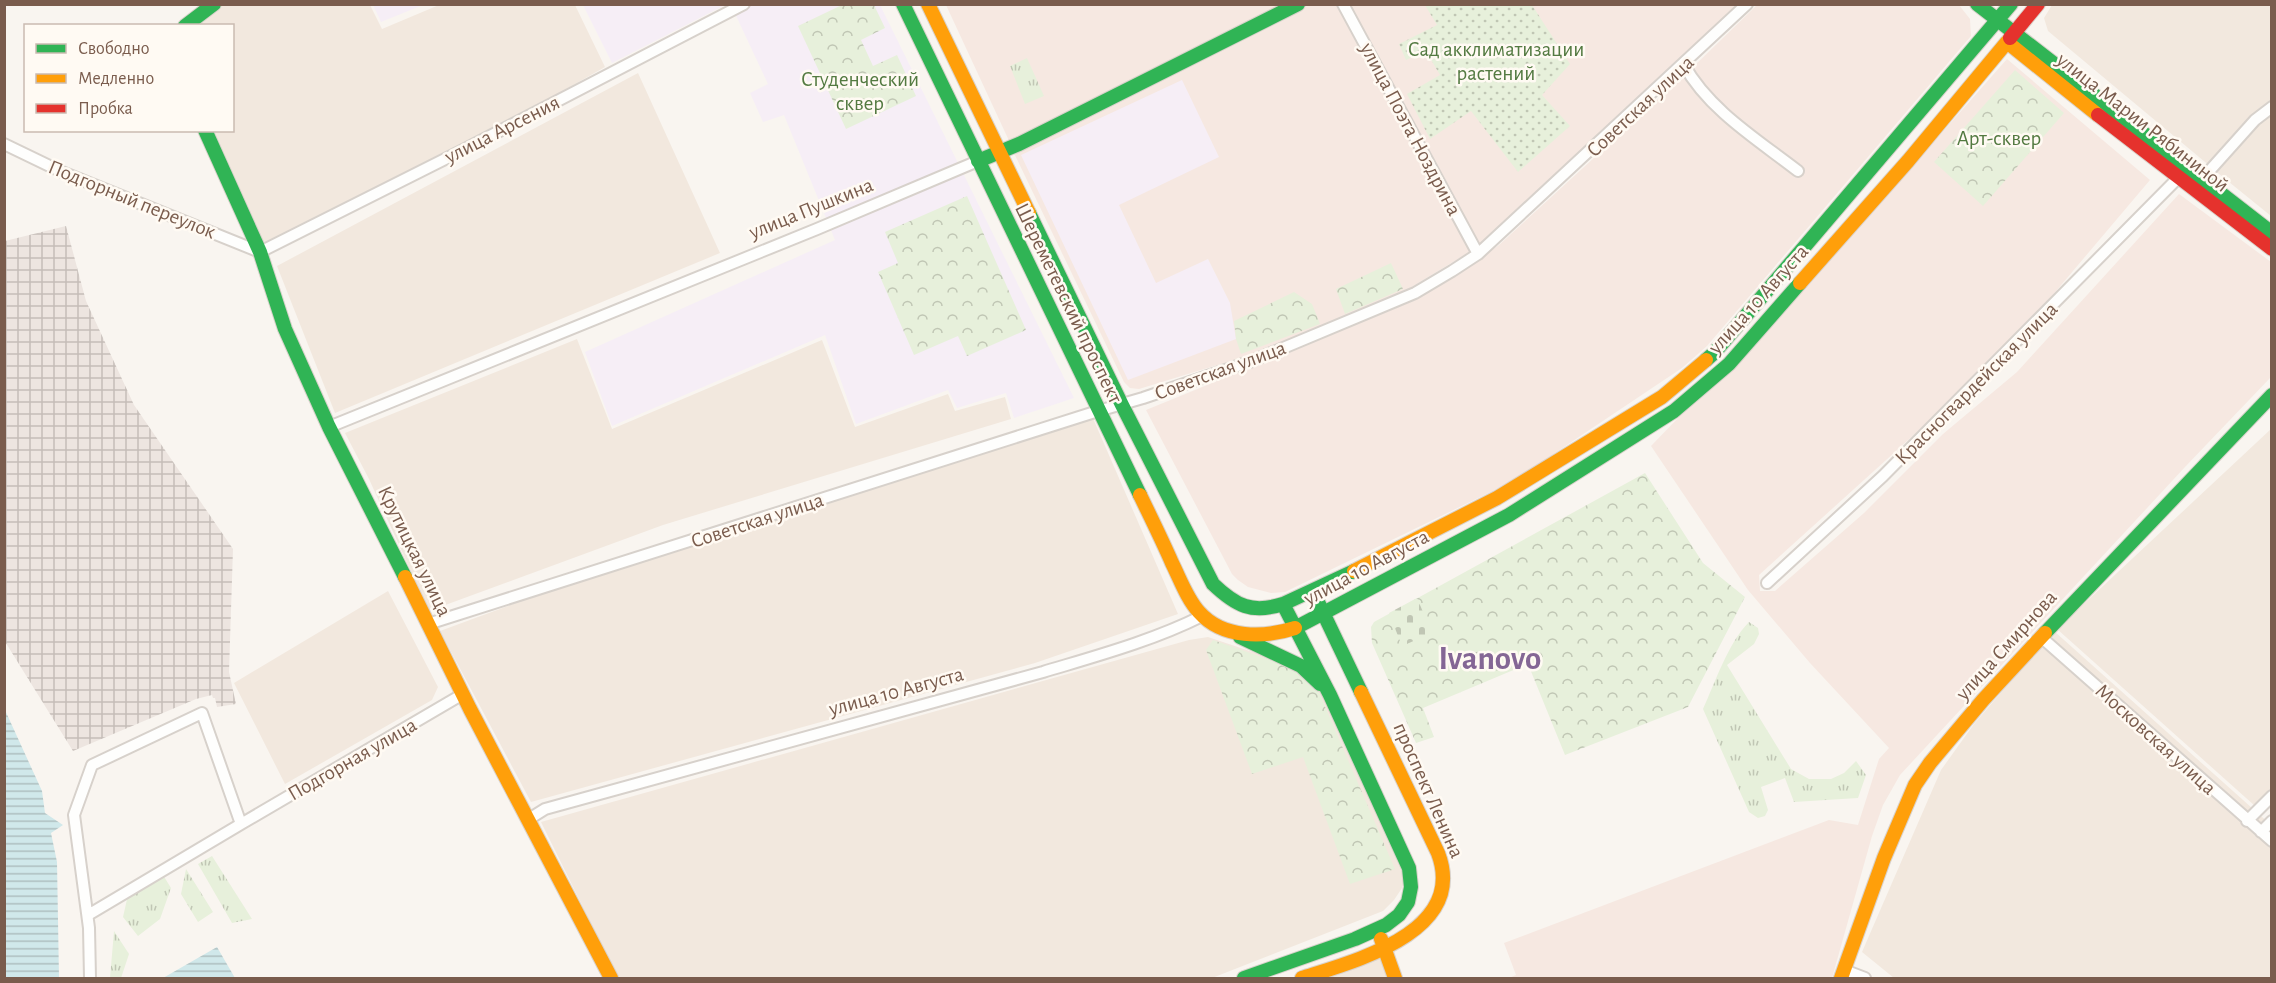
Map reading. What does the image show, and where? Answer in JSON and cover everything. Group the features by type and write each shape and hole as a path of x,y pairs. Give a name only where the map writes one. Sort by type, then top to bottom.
{"main road":[{"path":"188,24 214,4"},
{"name":"Шереметевский проспект","path":"903,4 1098,411 1189,597 1202,616"},
{"name":"Шереметевский проспект","path":"928,4 1122,405 1213,584 1227,598"},
{"name":"улица Пушкина","path":"978,162 1298,4"},
{"name":"улица Марии Рябининой","path":"1977,4 2011,37 2179,177 2271,249"},
{"name":"улица 10 Августа","path":"1227,598 1255,609 1272,609 1313,591 1514,488 1662,397 1714,353 2011,4"},
{"name":"улица 10 Августа","path":"1202,616 1226,629 1261,636 1294,628 1509,515 1674,411 1729,364 1877,196 2038,4"},
{"name":"улица Марии Рябининой","path":"2011,37 2203,178 2271,233"},
{"name":"Крутицкая улица","path":"206,132 260,252 285,329 329,427 463,694 611,978"},
{"name":"улица Смирнова","path":"1843,974 1884,858 1915,786 1930,763 2040,637 2271,395"},
{"name":"проспект Ленина","path":"1302,978 1395,944 1413,932 1431,912 1444,882 1444,866 1313,591"},
{"name":"проспект Ленина","path":"1342,650 1343,619 1357,596"},
{"path":"1244,978 1377,930 1390,922 1408,903 1413,889 1404,858 1330,696 1283,604"},
{"path":"1226,629 1301,666 1314,676 1330,696"},
{"path":"1377,930 1395,978"}],"street":[{"name":"улица Арсения","path":"260,252 744,4"},
{"name":"улица Поэта Ноздрина","path":"1343,4 1478,254"},
{"name":"Советская улица","path":"428,624 1122,405 1252,361 1415,293 1478,254 1748,4"},
{"path":"1684,65 1695,84 1731,118 1798,171"},
{"path":"2203,178 2252,124 2271,107"},
{"name":"Подгорный переулок","path":"4,144 62,172 260,252"},
{"name":"улица Пушкина","path":"329,427 978,162"},
{"name":"Красногвардейская улица","path":"1767,583 1883,476 2179,177"},
{"name":"улица 10 Августа","path":"529,819 545,809 1043,672 1184,625 1202,616"},
{"name":"Московская улица","path":"2040,637 2271,841"},
{"name":"Подгорная улица","path":"88,915 463,694"},
{"path":"90,978 88,915 74,815 92,765 202,713 241,824"},
{"path":"2247,821 2271,795"},
{"path":"2261,832 2271,821"},
{"path":"1843,974 1865,978"}],"shaded area":[{"path":"213,5 370,5 382,29 439,5 575,5 605,67 462,148 335,212 258,246 205,132 234,132 234,24 185,24"},
{"path":"373,5 423,5 381,22"},
{"path":"583,5 725,5 612,63"},
{"path":"731,5 880,5 1074,398 1014,418 1006,393 957,408 948,390 856,424 825,335 612,426 585,352 835,240 784,115 763,122 750,93 768,84"},
{"path":"946,5 1294,5 1011,145"},
{"path":"1302,5 1346,5 1473,250 1410,288 1250,355 1139,389 1130,388 1124,382 1012,149"},
{"path":"1349,5 1739,5 1477,248"},
{"path":"1757,5 1959,5 1970,19 1971,36 1707,346 1682,368 1513,481 1285,592 1271,593 1248,587 1238,580 1232,574 1146,410 1418,299 1499,245 1691,69"},
{"path":"2052,5 2271,5 2271,105 2211,167 2048,31 2044,18"},
{"path":"2007,59 2150,180 2001,356 1759,575 1760,591 1775,591 1864,513 1943,434 2017,372 2179,194 2271,262 2271,377 1900,775 1883,805 1872,836 1832,978 1509,978 1516,975 1504,943 1829,820 1858,825 1879,759 1889,748 1810,663 1748,590 1651,446 1679,417 1730,373"},
{"path":"638,73 720,253 335,413 277,266"},
{"path":"1182,80 1219,157 1119,205 1156,283 1208,259 1230,303 1236,339 1128,380 1021,155"},
{"path":"2271,110 2271,216 2213,169"},
{"path":"66,226 86,301 134,405 233,549 229,672 236,704 217,707 212,695 196,699 73,751 4,640 5,241"},
{"path":"577,339 612,429 822,340 855,427 948,394 955,411 1005,397 1011,419 663,525 429,611 369,479 345,433"},
{"path":"1092,416 1178,614 1035,663 531,802 440,631 670,546"},
{"path":"2271,429 2272,789 2255,806 2057,629"},
{"path":"388,591 438,687 432,700 285,784 234,683"},
{"path":"2054,631 2271,825 2271,978 1894,978 1862,952 1941,770 1974,724"},
{"path":"1208,637 1300,668 1320,688 1406,874 1402,888 1383,911 1212,978 618,978 541,822 1189,640"},
{"path":"1384,953 1393,978 1313,978"}],"green space":[{"name":"Студенческий сквер","path":"844,4 874,5 885,28 861,40 873,66 897,55 916,96 846,129 798,26"},
{"name":"Сад акклиматизации растений","path":"1425,5 1532,5 1570,64 1542,95 1570,126 1518,172 1471,111 1430,139 1407,94 1440,75 1426,51 1406,60 1399,44 1437,25"},
{"path":"1027,58 1044,96 1025,104 1010,66"},
{"name":"Арт-сквер","path":"2015,70 2064,113 1983,206 1934,162"},
{"path":"967,196 1026,330 967,356 958,336 914,355 878,272 898,263 885,232"},
{"path":"1391,263 1403,289 1345,314 1336,289"},
{"path":"1294,292 1312,304 1320,324 1241,354 1234,321"},
{"path":"1645,473 1703,563 1745,597 1688,707 1565,755 1528,664 1423,708 1434,737 1416,743 1372,643 1371,627 1374,622"},
{"path":"1417,598 1432,633 1402,646 1389,613"},
{"path":"1749,622 1758,628 1759,634 1754,644 1727,665 1791,769 1809,779 1831,779 1844,773 1856,761 1866,775 1858,798 1794,802 1785,778 1761,787 1768,810 1765,816 1758,818 1749,812 1703,709 1728,652"},
{"path":"1213,640 1298,670 1317,688 1395,869 1350,884 1303,757 1252,774 1206,650"},
{"path":"212,856 252,919 232,923 198,864"},
{"path":"186,869 213,912 198,922 181,894"},
{"path":"163,875 171,888 160,919 138,936 123,917 128,895"},
{"path":"114,931 129,954 121,978 110,978"}],"water":[{"path":"5,710 42,791 45,813 63,825 51,833 57,862 59,978 5,978"},
{"path":"217,947 235,978 163,978"}],"traffic: fast":[{"path":"188,24 214,4"},
{"path":"903,4 1140,495"},
{"path":"978,161 1019,144 1298,4"},
{"path":"1977,4 2272,233"},
{"path":"1706,360 2011,4"},
{"path":"206,132 260,252 285,329 329,427 405,577"},
{"path":"1029,213 1122,405 1213,584 1229,598 1245,606 1262,608 1283,604"},
{"path":"1295,628 1509,515 1674,411 1729,364 1800,283"},
{"path":"2045,633 2272,395"},
{"path":"1244,978 1355,939 1386,925 1399,915 1408,902 1411,887 1409,868 1330,695 1283,604 1354,571"},
{"path":"1318,602 1361,692"},
{"path":"1240,637 1301,666 1320,684"}],"traffic: slow":[{"path":"928,4 1029,213"},
{"path":"1800,283 1908,161 2007,42 2098,115"},
{"path":"1354,571 1497,498 1662,397 1706,360"},
{"path":"1140,495 1187,595 1199,612 1209,621 1232,632 1244,634 1270,634 1295,628"},
{"path":"405,577 470,709 611,978"},
{"path":"1841,978 1884,858 1915,785 1930,763 1983,700 2045,633"},
{"path":"1302,978 1376,952 1401,939 1422,923 1437,903 1443,880 1438,853 1361,692"},
{"path":"1381,939 1395,978"}],"traffic: jam":[{"path":"2010,38 2038,4"},
{"path":"2098,115 2272,249"}],"district":[{"name":"Ivanovo","path":"1490,657"}]}
